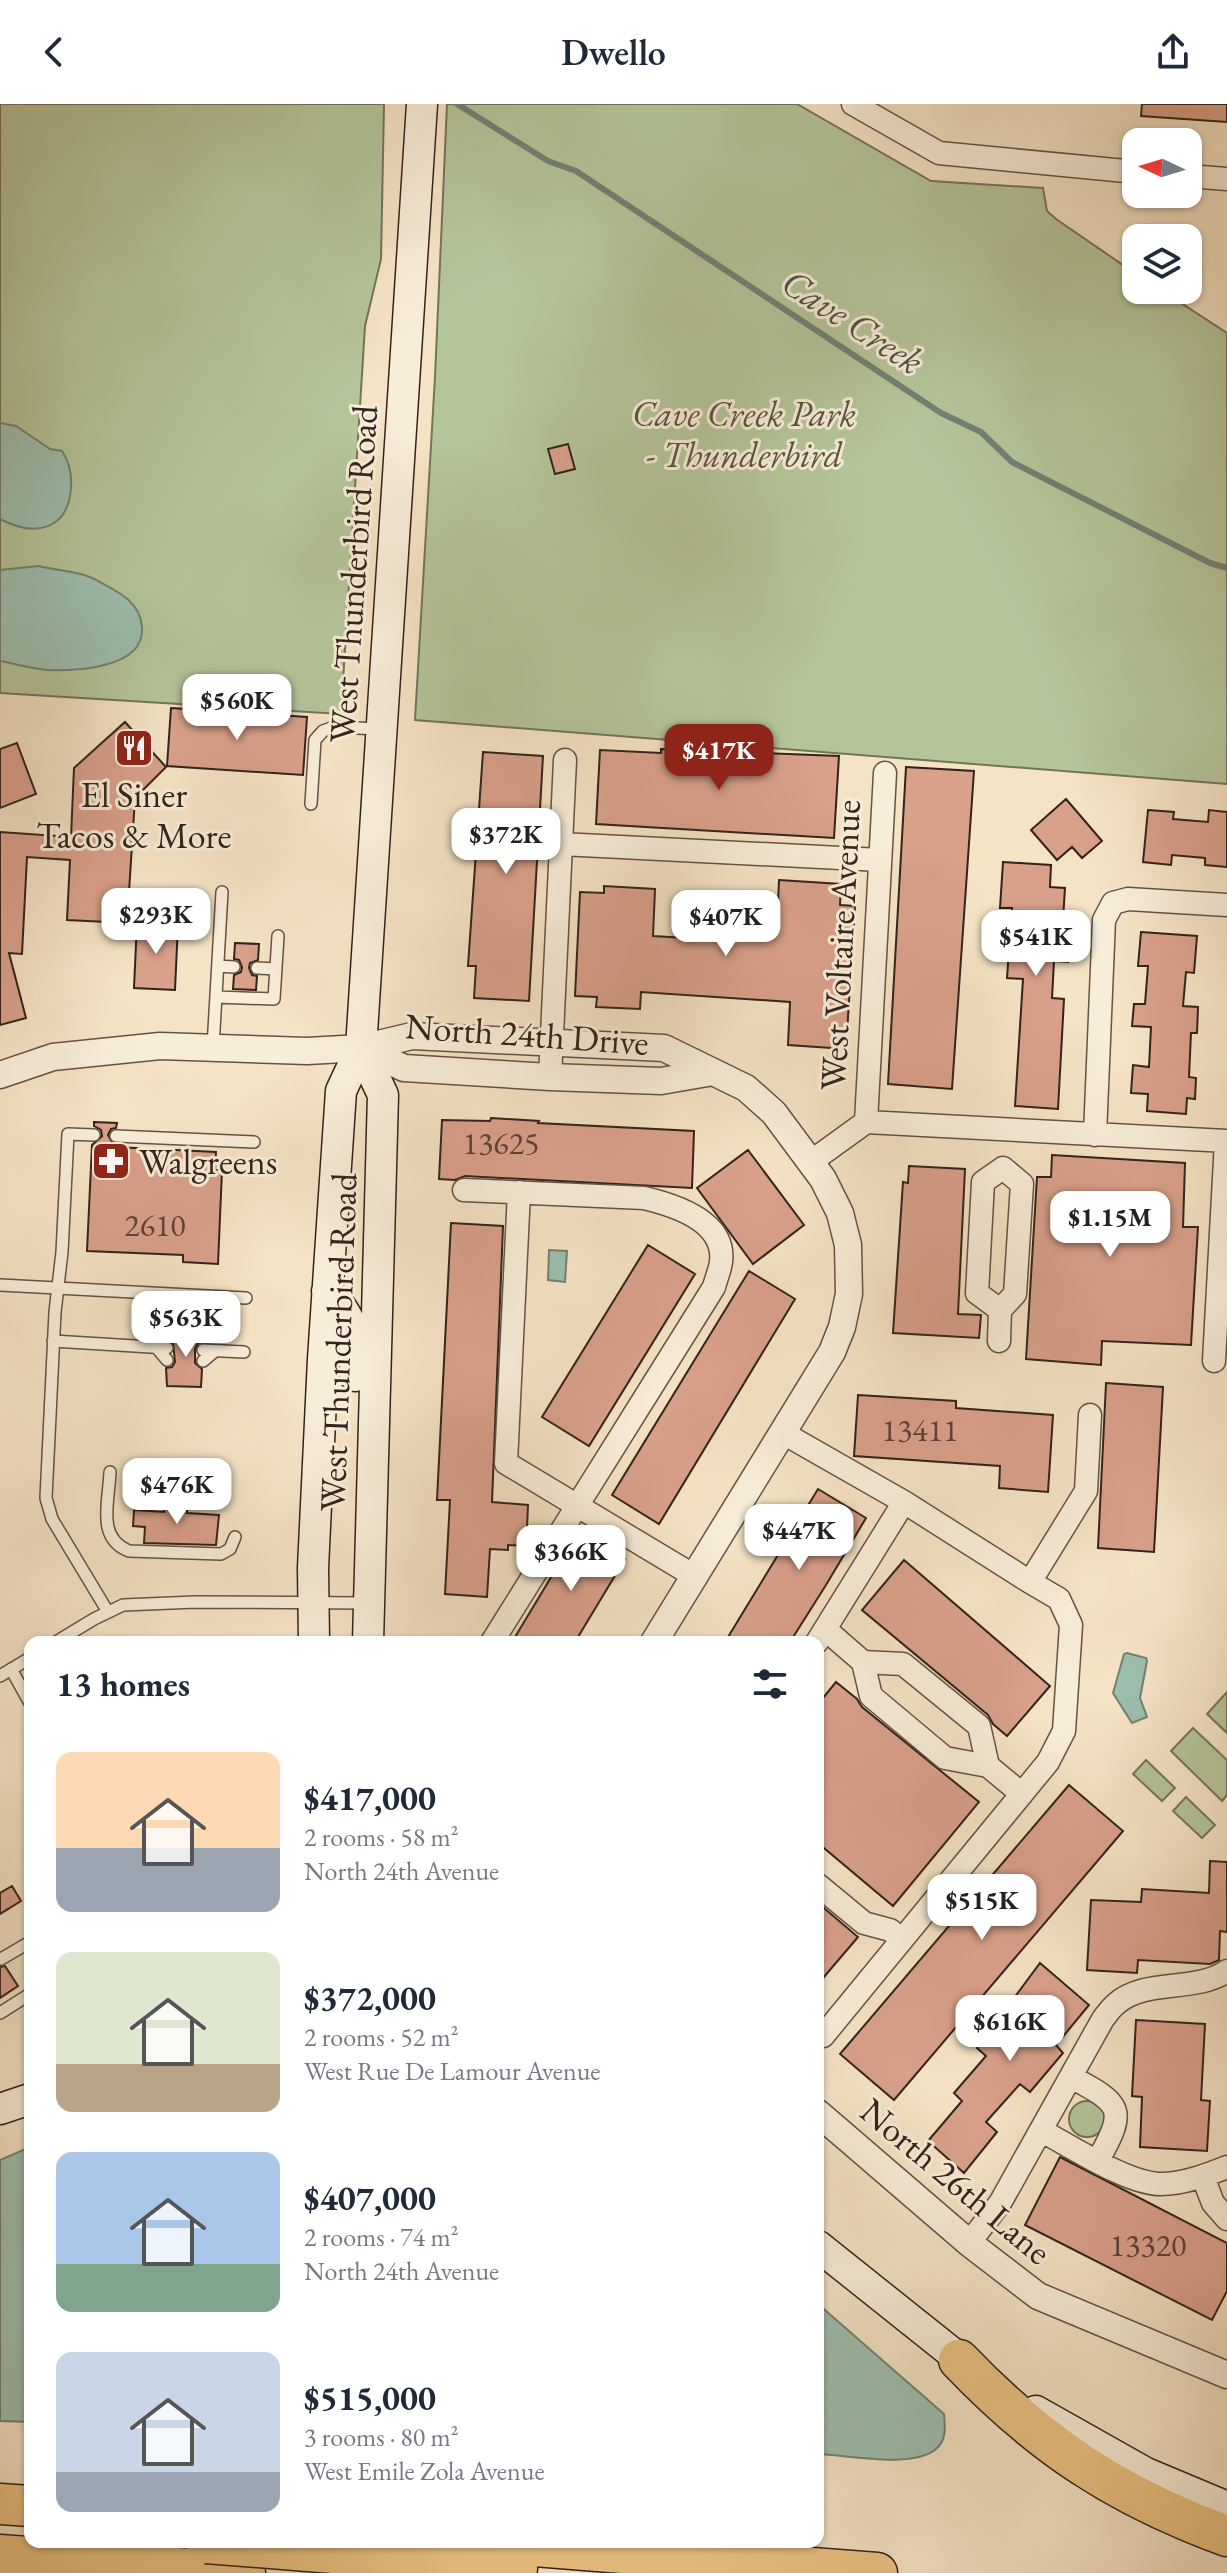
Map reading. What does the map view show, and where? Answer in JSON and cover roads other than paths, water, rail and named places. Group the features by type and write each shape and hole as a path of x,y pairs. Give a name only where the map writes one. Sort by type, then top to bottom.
{"highway":[{"path":"959,2360 994,2397 1071,2460 1136,2498 1227,2536"},
{"path":"0,2504 24,2506"},
{"path":"0,2527 24,2529"},
{"path":"558,2548 877,2573"},
{"path":"0,2555 199,2552 370,2556 588,2573"},
{"path":"199,2552 245,2573"}],"main road":[{"name":"West Thunderbird Road","path":"314,1636 313,1568 341,1091 361,1048 422,104"},
{"name":"West Thunderbird Road","path":"361,1048 383,1095 368,1636"},
{"path":"327,1291 351,1322 356,1339 355,1391 373,1436"},
{"path":"0,2109 24,2101"},
{"path":"824,2251 959,2360 1056,2424 1174,2486 1227,2507"},
{"path":"272,2573 274,2548"},
{"path":"312,2573 314,2548"}],"street":[{"path":"853,104 939,153 1122,171"},
{"path":"1202,177 1227,179"},
{"path":"550,1077 565,760"},
{"name":"West Voltaire Avenue","path":"866,1122 885,773"},
{"path":"561,844 880,860"},
{"path":"1095,1135 1104,920 1113,903 1128,899 1227,905"},
{"name":"North 24th Drive","path":"361,1048 412,1036 664,1048 746,1088 774,1113 812,1161 840,1213 848,1245 849,1294 842,1327 832,1352 783,1433"},
{"path":"0,1075 53,1057 160,1046 307,1051 361,1048"},
{"name":"North 24th Drive","path":"361,1048 404,1068 661,1081 713,1072"},
{"path":"812,1161 866,1122 1226,1141 1214,1361"},
{"path":"1003,1168 1004,1130"},
{"path":"999,1341 1000,1310 1015,1294 1022,1184 1003,1168"},
{"path":"1000,1310 977,1293 983,1182 1003,1168"},
{"path":"464,1190 644,1198 669,1204 702,1220 716,1239 721,1259 714,1287 496,1636"},
{"path":"519,1192 506,1463 696,1577"},
{"path":"1030,1582 1086,1491 1090,1415"},
{"path":"658,1636 783,1433 904,1502 1059,1599 1071,1625 1064,1731 1048,1762 824,2035"},
{"path":"821,1635 904,1502"},
{"path":"824,1637 863,1662 903,1664 979,1726 988,1766"},
{"path":"863,1662 871,1696 945,1758 988,1766 1022,1794"},
{"path":"824,1890 864,1923 890,1930 902,1939"},
{"path":"969,2243 1000,2203 1103,2019 1117,2003 1132,1995 1163,1987 1197,1984 1217,1978 1227,1971"},
{"path":"1071,2077 1102,2093 1114,2107 1116,2128 1098,2160"},
{"name":"North 26th Lane","path":"824,2118 969,2243 1038,2296 1227,2375"},
{"path":"1042,2131 1135,2179 1161,2184 1203,2177 1227,2167"},
{"path":"1203,2177 1213,2203 1227,2219"}],"lane":[{"path":"311,804 315,740 323,731 334,727 380,729"},
{"path":"213,1047 222,892"},
{"path":"216,997 274,999 278,936"},
{"path":"218,966 234,967"},
{"path":"257,968 276,969"},
{"path":"94,1135 68,1134 53,1341 46,1498 52,1519 108,1612"},
{"path":"116,1136 254,1142"},
{"path":"0,1285 246,1298"},
{"path":"53,1341 163,1352 168,1335"},
{"path":"204,1337 207,1354 244,1352"},
{"path":"110,1472 107,1527 116,1546 129,1551 221,1554 230,1549 235,1537"},
{"path":"68,1636 123,1605 368,1603"},
{"path":"24,1661 5,1672 24,1696"},
{"path":"1,1959 24,1946"},
{"path":"0,2013 24,1998"}],"waterway":[{"name":"Cave Creek","path":"457,104 548,161 576,171 941,413 981,432 1012,462 1210,563 1227,568"}],"place":[{"name":"El Siner Tacos & More","path":"134,748"},
{"name":"Walgreens","path":"111,1161"}],"park label":[{"name":"Cave Creek Park - Thunderbird","path":"744,434"}]}
